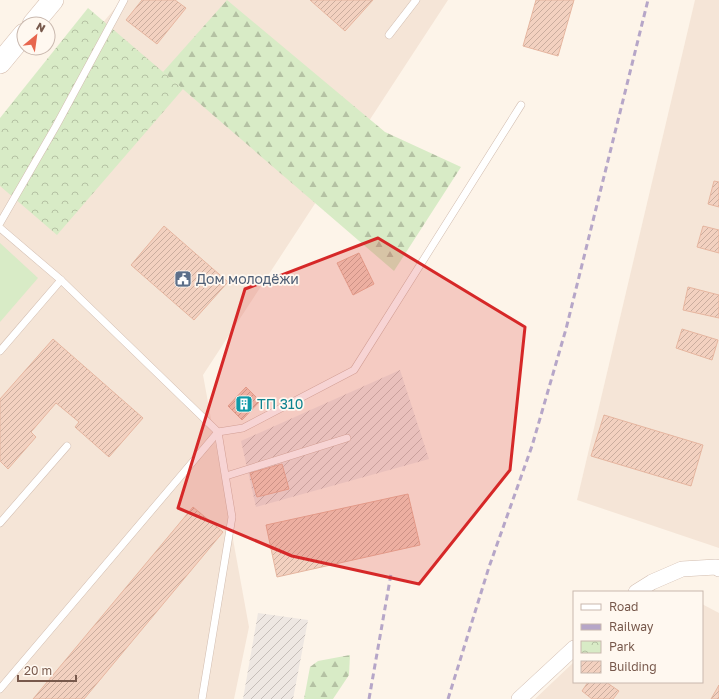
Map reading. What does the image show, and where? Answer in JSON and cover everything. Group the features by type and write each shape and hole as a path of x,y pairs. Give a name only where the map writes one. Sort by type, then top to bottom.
{"street":[{"path":"40,16 53,0"},
{"path":"0,63 16,44"},
{"path":"638,591 652,582 682,569 719,569"},
{"path":"519,699 573,649"}],"lane":[{"path":"0,223 56,126 124,0"},
{"path":"390,35 416,0"},
{"path":"0,689 218,432 243,428 354,370 521,105"},
{"path":"0,228 61,280 218,432 232,516 202,699"},
{"path":"0,352 61,280"},
{"path":"226,476 347,438"},
{"path":"0,523 67,446"}],"highlighted area":[{"path":"378,238 525,327 510,470 419,584 292,556 178,508 245,289"}],"shaded area":[{"path":"122,0 448,0 203,375 249,627 234,699 0,699 0,144"},
{"path":"695,0 719,0 719,548 577,500"},
{"path":"400,370 429,459 256,507 241,441"},
{"path":"703,605 719,613 719,699 535,699 573,663 573,683 703,683"},
{"path":"258,613 308,620 293,699 243,699"}],"green space":[{"path":"227,0 385,132 461,167 394,271 163,72"},
{"path":"88,8 183,89 57,235 0,186 0,118 50,56 56,56 56,48"},
{"path":"0,243 38,278 0,322"},
{"path":"350,655 349,675 333,699 304,699 310,667 318,661"}],"building":[{"path":"142,0 175,0 186,8 157,44 126,20"},
{"path":"310,0 373,0 345,31"},
{"path":"536,0 574,0 558,56 523,46"},
{"path":"714,181 719,182 719,207 708,204"},
{"path":"164,226 228,282 194,320 131,265"},
{"path":"703,226 719,230 719,253 697,247"},
{"path":"359,253 374,284 353,295 337,263"},
{"path":"688,287 719,295 719,318 683,310"},
{"path":"682,329 718,340 712,360 676,348"},
{"path":"53,339 143,418 109,457 75,427 79,422 56,403 31,432 36,437 8,469 0,461 0,399"},
{"name":"ТП 310","path":"246,387 260,401 242,420 228,406"},
{"path":"604,415 703,445 691,486 591,456"},
{"path":"282,464 289,489 257,497 250,473"},
{"path":"408,494 420,545 277,577 266,525"},
{"path":"193,507 223,532 84,699 33,699"},
{"path":"587,683 607,683 619,691 613,699 592,699 582,691"},
{"path":"719,685 719,699 711,699"}],"railway":[{"path":"448,699 489,567 532,446 566,329 648,0"},
{"path":"369,699 391,574"}],"place":[{"name":"Дом молодёжи","path":"183,279"},
{"name":"ТП 310","path":"244,404"}]}
